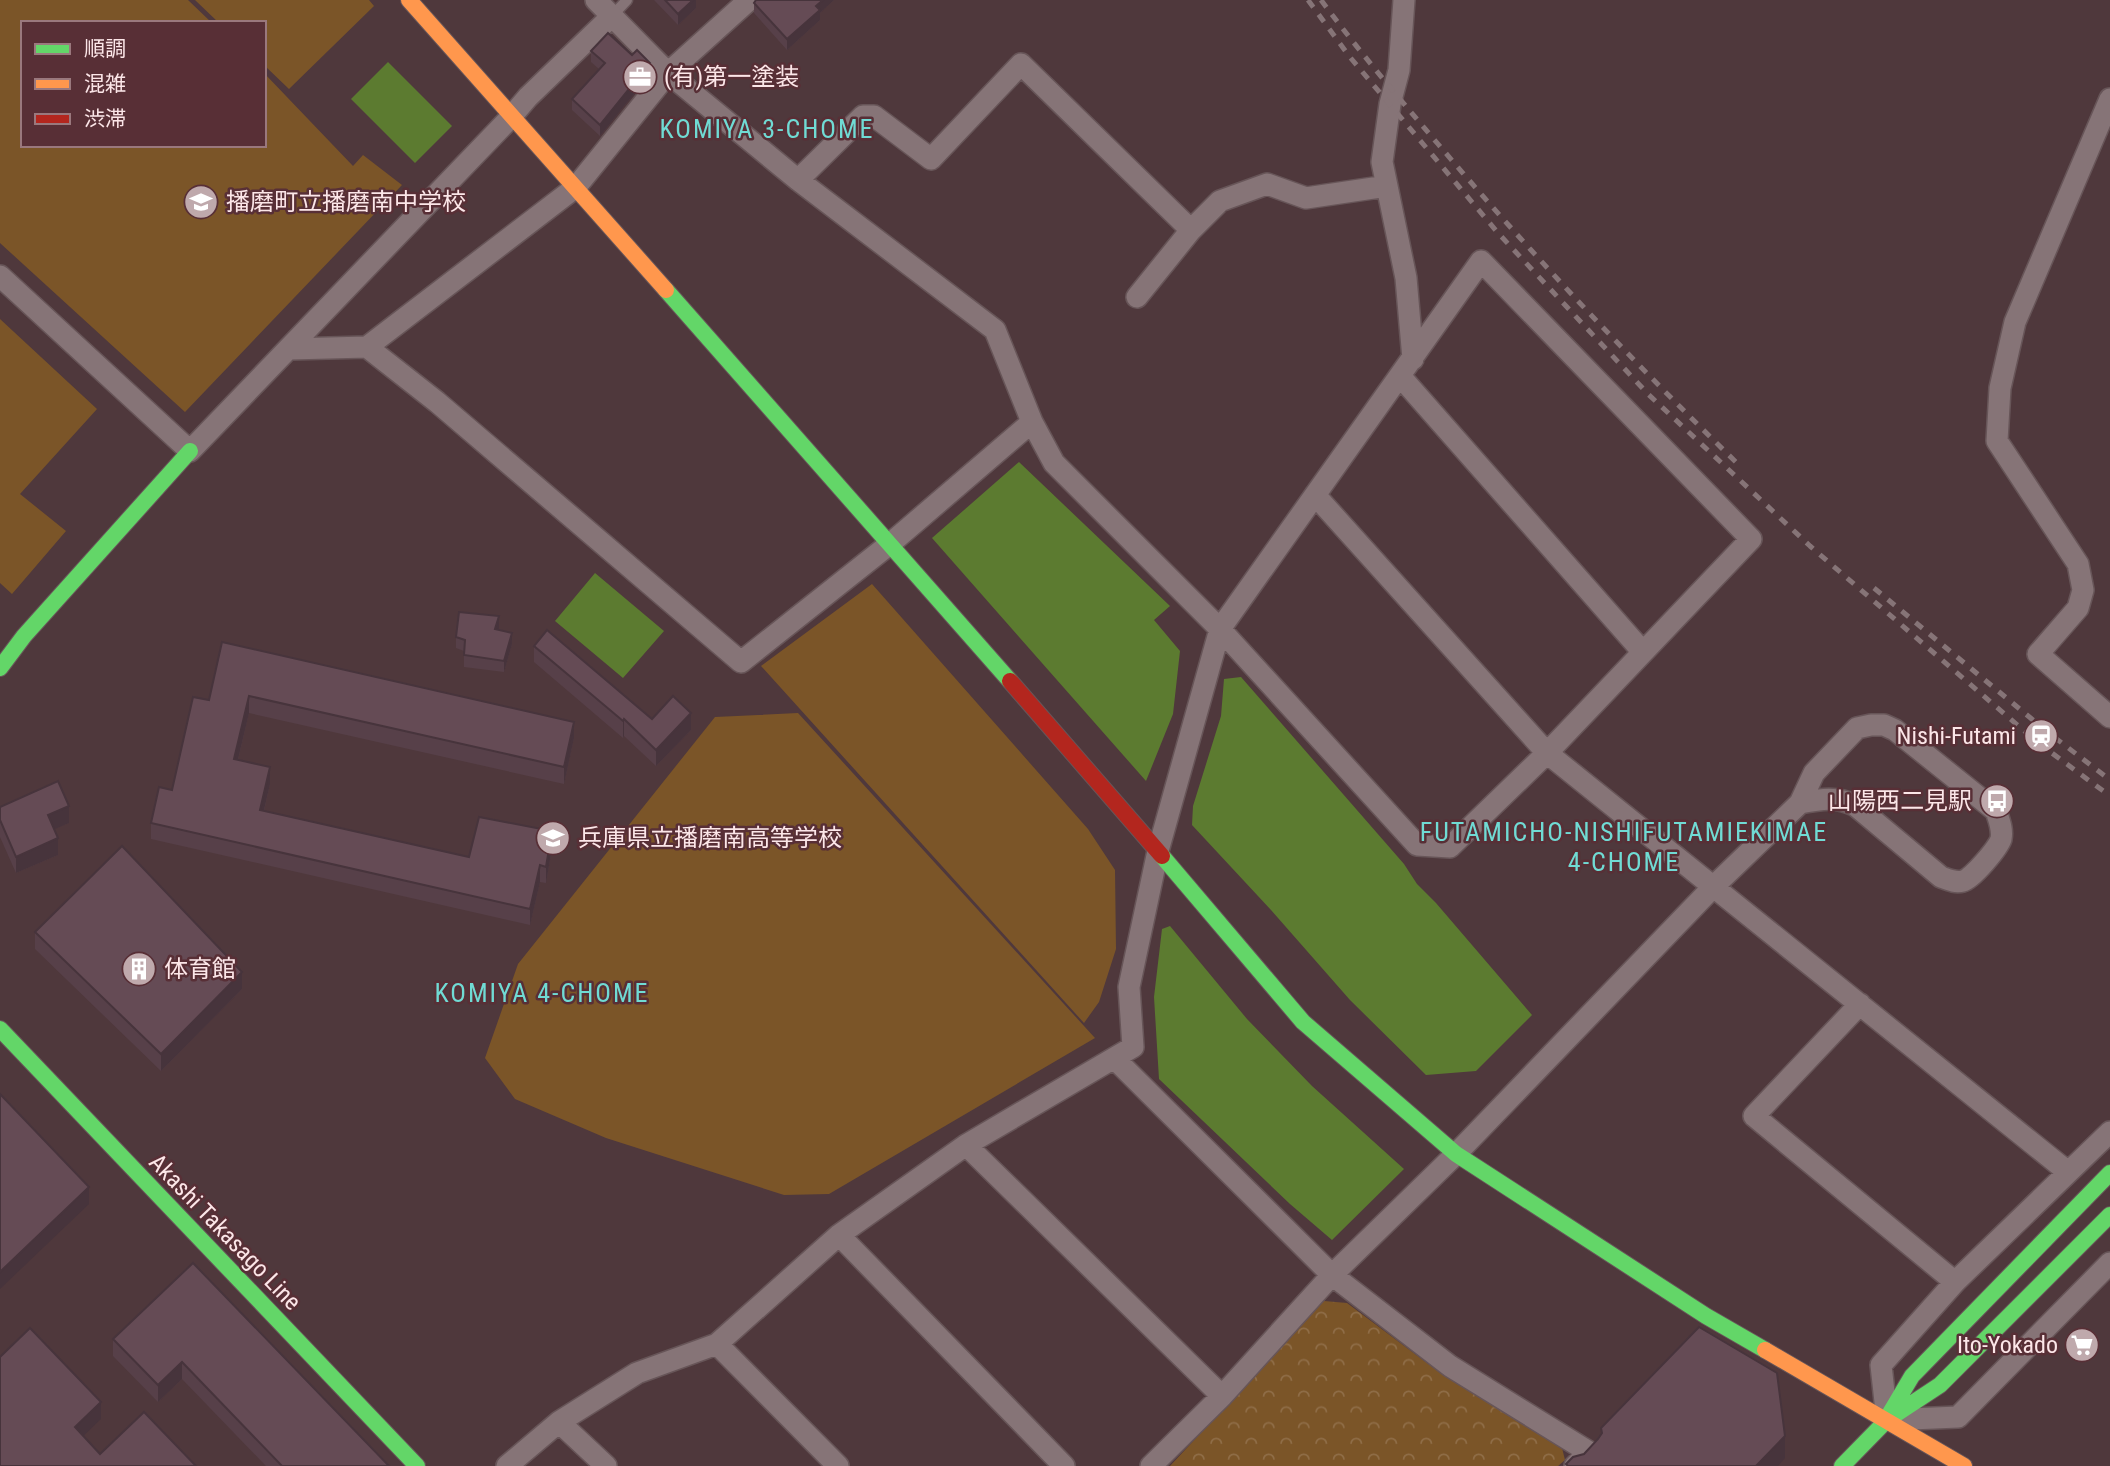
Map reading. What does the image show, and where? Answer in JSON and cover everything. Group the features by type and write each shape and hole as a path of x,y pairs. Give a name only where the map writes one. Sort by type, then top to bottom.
{"street":[{"path":"409,0 891,543 1158,850 1303,1022 1456,1154 1706,1316 1964,1466"},
{"path":"507,1466 559,1422 637,1373 717,1344 839,1235 966,1145 1133,1047 1129,987 1158,850 1220,629 1481,261 1751,539 1547,753 1450,847 1417,845 1220,629 1054,463 1032,422 995,330 798,180 668,72 596,0"},
{"path":"290,349 367,347 576,187 668,72 749,0"},
{"path":"1404,0 1399,70 1390,104 1382,162 1406,278 1407,368 1642,651"},
{"path":"0,668 24,636 190,451 528,97 612,16"},
{"path":"798,180 863,116 874,116 931,159 1021,64 1191,230"},
{"path":"2109,106 2015,322 2000,388 1997,441 2078,564 2083,590 2078,608 2038,654 2110,717"},
{"path":"1137,297 1191,230 1220,201 1267,184 1306,198 1387,186"},
{"path":"0,276 190,451"},
{"path":"367,347 447,411 741,662 891,543 1032,422"},
{"path":"1315,495 1547,753 2068,1172"},
{"path":"1151,1466 1223,1396 1332,1275 1456,1154 1713,887 1800,803 1814,773 1857,729 1871,724 1884,724 1895,730 1996,811 2001,823 2001,838 1996,848 1969,879 1951,881 1941,877 1856,806 1845,800 1830,798 1800,803"},
{"path":"1860,1004 1754,1116 1955,1282"},
{"name":"Akashi Takasago Line","path":"0,1029 417,1466"},
{"path":"1115,1059 1332,1275 1450,1366 1589,1452 1575,1466"},
{"path":"1887,1420 1881,1365 1955,1282 2110,1132"},
{"path":"966,1145 1223,1396"},
{"path":"1887,1420 1912,1376 2110,1173"},
{"path":"1842,1466 1887,1420 1940,1385 2110,1215"},
{"path":"839,1235 1064,1466"},
{"path":"1887,1420 1958,1417 2110,1263"},
{"path":"717,1344 838,1466"},
{"path":"559,1422 606,1466"}],"lane":[{"path":"612,16 628,0"}],"green space":[{"name":"播磨町立播磨南中学校","path":"0,0 188,0 210,21 21,21 21,147 266,147 266,75 353,166 363,155 402,185 185,412 0,243"},
{"path":"195,0 369,0 374,6 289,89 266,67 266,21 217,21"},
{"path":"0,319 97,409 20,494 66,531 12,594 0,583"},
{"path":"872,584 1088,829 1115,870 1116,949 1099,1002 1084,1023 761,666"},
{"path":"798,713 1095,1038 829,1194 784,1195 606,1138 515,1099 485,1058 518,964 715,717"},
{"path":"1324,1301 1347,1303 1443,1375 1562,1448 1565,1460 1558,1466 1170,1466"}],"shaded area":[{"path":"388,62 452,126 415,163 351,99"},
{"path":"1019,462 1170,606 1154,620 1180,651 1173,714 1146,781 932,538"},
{"path":"595,573 664,631 623,678 555,621"},
{"path":"1241,677 1532,1015 1476,1071 1426,1075 1350,1000 1192,825 1193,806 1221,716 1224,679"},
{"path":"1170,926 1247,1019 1312,1086 1404,1169 1332,1240 1290,1204 1159,1079 1154,997 1162,929"}],"building":[{"path":"665,0 693,0 678,14"},
{"path":"756,0 823,0 816,6 820,10 787,39 754,3"},
{"path":"608,33 632,55 637,50 650,63 600,125 572,99 605,63 591,51"},
{"path":"459,612 499,616 495,629 512,633 504,661 464,655 465,640 456,637"},
{"path":"547,630 652,719 673,696 691,713 656,750 624,719 623,721 534,646"},
{"path":"222,642 574,722 564,767 249,696 234,759 270,767 260,810 469,857 479,817 552,831 546,867 540,865 530,909 151,823 159,787 172,790 193,697 209,700"},
{"path":"58,781 69,806 48,815 58,838 16,857 0,820 0,807"},
{"name":"体育館","path":"122,846 242,972 161,1054 35,932"},
{"path":"0,1094 89,1187 0,1272"},
{"path":"193,1263 389,1466 282,1466 182,1362 158,1385 113,1339"},
{"path":"1699,1327 1777,1373 1785,1436 1756,1466 1568,1466 1566,1464 1573,1457 1584,1454 1602,1433 1601,1428"},
{"path":"30,1328 101,1402 75,1427 100,1454 144,1412 196,1466 0,1466 0,1357"}],"railway":[{"path":"1308,0 1349,56 1498,233 1648,394 1810,546 2037,742 2110,796"},
{"path":"1321,0 1393,91 1510,227 1661,388 1739,465"},
{"path":"1874,588 2045,730 2110,780"}],"traffic: fast":[{"path":"666,290 1010,681"},
{"path":"0,668 24,636 190,451"},
{"path":"1162,856 1303,1022 1456,1154 1706,1316 1765,1350"},
{"path":"0,1029 417,1466"},
{"path":"1890,1413 1912,1376 2110,1173"},
{"path":"1842,1466 1887,1420 1940,1385 2110,1215"}],"traffic: slow":[{"path":"409,0 666,290"},
{"path":"1765,1350 1964,1466"}],"traffic: jam":[{"path":"1010,681 1162,856"}],"place":[{"name":"(有)第一塗装","path":"640,77"},
{"name":"播磨町立播磨南中学校","path":"201,202"},
{"name":"Nishi-Futami","path":"2041,736"},
{"name":"山陽西二見駅","path":"1997,801"},
{"name":"兵庫県立播磨南高等学校","path":"553,838"},
{"name":"体育館","path":"139,969"},
{"name":"Ito-Yokado","path":"2082,1345"}],"district":[{"name":"KOMIYA 3-CHOME","path":"767,129"},
{"name":"FUTAMICHO-NISHIFUTAMIEKIMAE 4-CHOME","path":"1624,847"},
{"name":"KOMIYA 4-CHOME","path":"542,993"}]}
